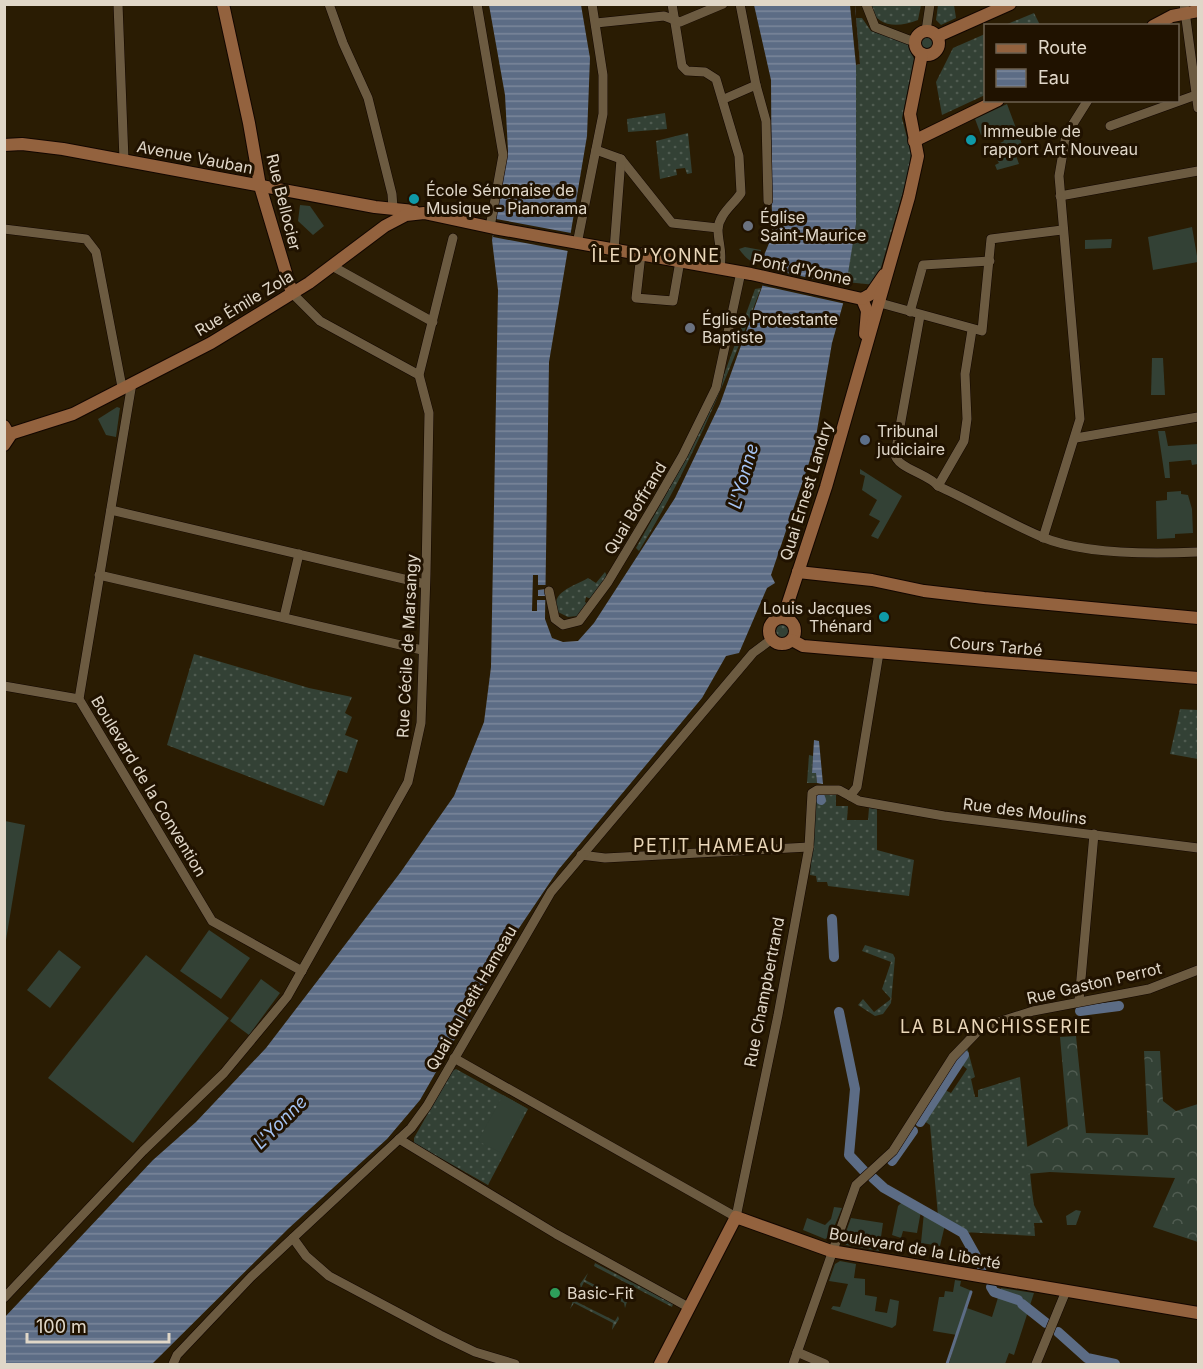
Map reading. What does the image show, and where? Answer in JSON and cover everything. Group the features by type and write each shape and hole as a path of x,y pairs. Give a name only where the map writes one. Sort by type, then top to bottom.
{"main road":[{"name":"Rue Bellocier","path":"223,4 260,186 292,293"},
{"path":"938,36 940,44 937,51 930,55 922,54 916,47 916,40 926,31 938,36 1010,4"},
{"path":"1157,24 1184,9 1198,11"},
{"path":"859,298 871,294 879,284 893,255 917,161 910,114 922,54"},
{"path":"914,141 994,102"},
{"name":"Avenue Vauban","path":"4,145 22,144 124,160 380,208 424,213"},
{"path":"380,208 385,226"},
{"name":"Rue Émile Zola","path":"6,435 72,414 211,343 292,293 385,226 406,215 424,213 614,250"},
{"name":"Pont d'Yonne","path":"614,250 741,272 859,298"},
{"name":"Quai Ernest Landry","path":"772,639 770,627 775,620 783,618 859,374 893,255"},
{"name":"Quai Ernest Landry","path":"859,298 867,311 859,374"},
{"path":"798,572 872,580 924,591 984,598 1198,618"},
{"path":"772,639 784,644 792,640 795,628 791,621 783,618"},
{"name":"Cours Tarbé","path":"792,640 803,646 1198,678"},
{"name":"Boulevard de la Liberté","path":"736,1217 831,1251 1198,1313"},
{"name":"Rue Champbertrand","path":"660,1365 736,1217"}],"street":[{"path":"118,4 124,160"},
{"path":"329,4 368,98 392,194 393,208"},
{"path":"477,4 503,155 492,228"},
{"path":"573,243 603,114 603,75 592,4"},
{"path":"672,4 684,69 716,79 724,99 739,156 741,193 727,208 718,228 722,248 720,268"},
{"path":"596,23 664,16 680,22 723,4"},
{"path":"740,4 756,85 766,121 768,201"},
{"path":"866,4 869,19 875,27 909,40 916,40"},
{"path":"926,31 930,4"},
{"path":"1184,9 1194,44 1198,108"},
{"path":"724,99 756,85"},
{"path":"1179,101 1196,95"},
{"path":"1043,538 1060,477 1076,438 1080,419 1059,176 1066,135 1087,102"},
{"path":"1110,126 1177,102"},
{"path":"596,150 621,159 672,223 718,228"},
{"path":"614,250 621,159"},
{"path":"1060,196 1198,171"},
{"path":"4,229 86,239 96,252 127,385"},
{"path":"938,486 964,441 967,419 964,374 977,330 990,261 991,239 1062,230"},
{"name":"Rue Cécile de Marsangy","path":"4,1298 143,1151 224,1073 286,997 408,782 422,723 429,413 419,375 453,238"},
{"path":"641,254 636,298 674,301 680,261"},
{"path":"910,312 923,265 990,261"},
{"path":"332,266 433,321"},
{"name":"Quai Boffrand","path":"549,591 552,614 559,623 574,624 586,615 683,455 716,388 726,351 741,272"},
{"name":"Rue Bellocier","path":"292,293 320,321 419,375"},
{"path":"880,303 977,330"},
{"path":"920,315 895,459 932,479 938,486 1043,538 1080,546 1130,552 1198,552"},
{"name":"Boulevard de la Convention","path":"127,385 111,510 79,699 212,921 302,971"},
{"path":"1076,438 1198,417"},
{"path":"111,510 425,584"},
{"path":"284,617 298,554"},
{"path":"99,574 422,650"},
{"name":"Quai du Petit Hameau","path":"173,1365 177,1355 251,1277 399,1139 427,1106 551,892 753,653 772,639"},
{"path":"850,796 856,788 879,653"},
{"path":"4,686 79,699"},
{"name":"Rue Champbertrand","path":"736,1217 778,1015 809,847 812,794 820,790 839,790 850,796"},
{"name":"Rue des Moulins","path":"850,796 859,801 944,816 1198,848"},
{"path":"1079,1001 1094,834"},
{"path":"581,855 604,858 809,847"},
{"name":"Rue Gaston Perrot","path":"793,1365 856,1185 892,1151 953,1057 981,1028 1033,1011 1149,989 1198,970"},
{"name":"Boulevard de la Liberté","path":"454,1058 736,1217"},
{"path":"399,1139 556,1234 690,1308"},
{"path":"293,1238 306,1256 329,1276 466,1348 515,1365"},
{"path":"1036,1365 1066,1291"},
{"path":"797,1352 825,1365"}],"green space":[{"path":"870,5 921,5 918,20 896,25 877,18"},
{"path":"938,5 954,5 956,18 941,25 936,20"},
{"path":"1034,13 1040,24 1007,24"},
{"path":"856,18 862,18 871,31 907,43 914,59 902,118 911,153 909,171 876,285 846,282 856,224 856,65 860,64"},
{"path":"984,34 984,95 942,115 936,82 953,48"},
{"path":"924,35 930,35 935,43 933,49 924,51 919,46 919,40"},
{"path":"1007,104 1023,147 1014,150 1019,164 997,170 995,165 999,163 995,157 998,156 994,146 1004,141 995,130 985,137 981,135 975,119"},
{"path":"665,113 667,129 628,132 627,119"},
{"path":"688,133 692,173 687,174 685,168 676,169 677,175 660,179 656,141"},
{"path":"300,205 310,206 324,226 313,235 298,221"},
{"path":"1192,227 1198,262 1153,270 1148,237"},
{"path":"1112,239 1111,248 1085,249 1085,240"},
{"path":"745,247 761,250 760,264 748,259 739,249"},
{"path":"761,288 734,356 691,455 639,551 636,548 687,457 717,394 755,289"},
{"path":"1152,358 1163,358 1165,395 1151,395"},
{"path":"117,407 120,408 116,437 106,435 98,419"},
{"path":"1158,431 1165,431 1168,446 1198,444 1198,464 1192,465 1191,460 1169,462 1170,478 1165,478"},
{"path":"860,469 902,496 878,539 871,536 880,521 869,515 877,500 862,490 865,476 860,474"},
{"path":"1181,491 1181,494 1188,495 1192,509 1193,533 1175,534 1175,538 1157,539 1156,501 1167,500 1167,492"},
{"path":"605,572 607,576 591,599 586,597 585,602 589,604 577,616 568,617 558,612 557,600 564,591 588,578 596,583"},
{"path":"783,624 788,626 790,631 788,636 783,638 778,636 776,631 778,626"},
{"path":"194,654 309,688 352,697 345,713 352,717 345,735 358,740 347,773 338,770 324,806 167,745"},
{"path":"1180,709 1198,710 1198,759 1170,754"},
{"path":"809,755 813,756 812,772 816,773 817,783 807,783"},
{"path":"821,794 836,794 836,806 848,806 847,820 868,820 869,808 877,809 877,850 914,860 909,896 828,886 827,882 817,882 816,876 810,875 816,798"},
{"path":"4,821 25,825 5,946"},
{"path":"209,930 250,958 221,999 180,971"},
{"path":"865,945 893,954 895,958 891,1003 883,1014 875,1016 858,1005 863,999 874,1012 891,999 882,989 891,962 862,951"},
{"path":"59,950 81,967 50,1008 27,990"},
{"path":"146,955 229,1018 133,1143 48,1078"},
{"path":"261,979 280,993 249,1035 230,1021"},
{"path":"1076,1036 1086,1133 1148,1135 1144,1051 1160,1051 1163,1101 1176,1111 1198,1104 1198,1242 1153,1227 1175,1178 1050,1172 1027,1174 1025,1148 1068,1126 1060,1037"},
{"path":"967,1047 975,1077 971,1079 975,1097 978,1097 978,1090 1020,1077 1034,1205 1043,1223 1034,1223 1035,1236 963,1232 938,1216 930,1125 924,1121 945,1090 951,1093 967,1069 961,1064 964,1059 963,1052"},
{"path":"456,1069 528,1109 488,1185 414,1143 414,1138 452,1071"},
{"path":"503,1095 526,1108 503,1154 478,1141"},
{"path":"903,1201 921,1211 917,1233 903,1231 901,1238 892,1235 898,1206"},
{"path":"834,1207 842,1208 830,1237 825,1239 803,1230 807,1218 825,1225 831,1219"},
{"path":"1076,1210 1081,1211 1076,1225 1067,1225 1066,1216"},
{"path":"924,1212 945,1225 940,1246 921,1243"},
{"path":"851,1218 883,1223 879,1251 846,1245 843,1240"},
{"path":"840,1261 856,1264 854,1278 865,1279 865,1295 877,1297 875,1311 887,1313 890,1299 899,1301 896,1325 892,1328 831,1309 833,1306 840,1307 848,1284 829,1281 835,1264"},
{"path":"595,1263 673,1304 672,1307 594,1266"},
{"path":"588,1273 585,1280 625,1300 629,1295 625,1308 624,1303 584,1282 581,1288 580,1284"},
{"path":"955,1280 961,1281 960,1286 972,1291 967,1308 992,1317 1001,1288 1034,1293 1014,1355 1009,1353 1005,1364 949,1364 957,1335 933,1331 939,1297 944,1297 945,1291 953,1292"},
{"path":"575,1295 578,1295 575,1301 615,1321 618,1316 619,1319 612,1330 613,1323 574,1303 570,1309"}],"water":[{"name":"L'Yonne","path":"489,5 581,5 590,58 587,136 549,362 545,619 552,638 563,642 578,641 594,623 675,498 720,404 762,287 767,266 760,265 772,236 771,80 754,5 855,5 860,64 856,65 856,224 843,304 832,343 814,448 771,575 775,583 767,588 739,653 726,656 702,698 559,869 515,934 420,1100 387,1139 289,1228 152,1364 5,1364 4,1318 153,1160 196,1122 266,1048 400,873 454,796 484,722 491,667 498,290 492,240 508,151 505,95"},
{"path":"814,740 819,741 823,784 817,783 816,773 812,773"}],"pier":[{"path":"850,5 855,5 860,64 856,65"},
{"path":"496,219 571,233 568,251 493,237"},
{"path":"757,263 761,267 849,287 846,304 760,285 763,269 758,268"},
{"path":"533,575 538,575 538,585 547,585 547,589 538,590 538,596 547,596 547,600 537,600 537,611 532,611"}],"waterway":[{"path":"819,795 821,800"},
{"path":"832,919 834,957"},
{"path":"1080,1011 1119,1006"},
{"path":"839,1012 855,1089 849,1155 864,1171"},
{"path":"920,1122 964,1055"},
{"path":"892,1161 913,1131"},
{"path":"873,1178 884,1188 963,1233 982,1267"},
{"path":"991,1287 994,1292 1018,1300"},
{"path":"947,1364 971,1292"},
{"path":"1022,1304 1046,1323"},
{"path":"1058,1332 1087,1358 1115,1364"}],"place":[{"name":"Immeuble de rapport Art Nouveau","path":"971,140"},
{"name":"École Sénonaise de Musique - Pianorama","path":"414,199"},
{"name":"Église Saint-Maurice","path":"748,226"},
{"name":"Église Protestante Baptiste","path":"690,328"},
{"name":"Tribunal judiciaire","path":"865,440"},
{"name":"Louis Jacques Thénard","path":"884,617"},
{"name":"Basic-Fit","path":"555,1293"}],"district":[{"name":"ÎLE D'YONNE","path":"656,255"},
{"name":"PETIT HAMEAU","path":"709,845"},
{"name":"LA BLANCHISSERIE","path":"996,1026"}]}
